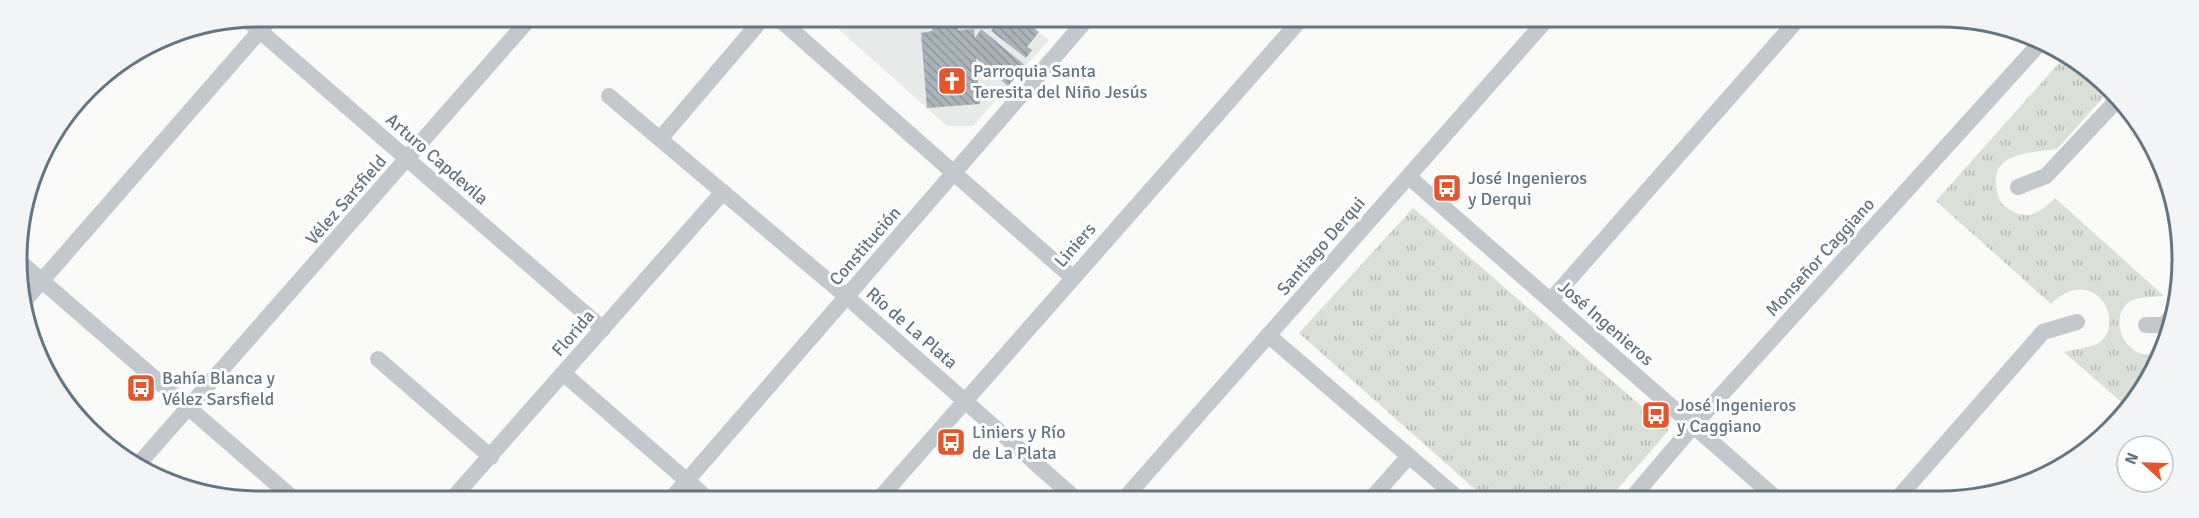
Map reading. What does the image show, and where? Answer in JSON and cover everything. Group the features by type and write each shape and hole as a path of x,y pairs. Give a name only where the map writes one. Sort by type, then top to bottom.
{"street":[{"name":"Arturo Capdevila","path":"255,27 603,329"},
{"path":"30,294 263,27"},
{"name":"Vélez Sarsfield","path":"142,460 522,27"},
{"path":"660,139 755,27"},
{"path":"788,27 1072,278"},
{"name":"Constitución","path":"678,491 1080,27"},
{"name":"Liniers","path":"886,491 1294,27"},
{"name":"Santiago Derqui","path":"1131,491 1540,27"},
{"path":"1551,300 1791,27"},
{"name":"Monseñor Caggiano","path":"1639,491 1694,425 2036,48"},
{"name":"Río de La Plata","path":"609,96 847,297 1067,491"},
{"path":"2018,187 2046,176 2113,105"},
{"name":"José Ingenieros","path":"1408,177 1767,491"},
{"name":"Florida","path":"459,491 723,192"},
{"path":"27,267 285,491"},
{"path":"1905,491 2043,332 2076,322"},
{"path":"2146,326 2162,325"},
{"path":"1268,336 1449,491"},
{"path":"378,359 491,457"},
{"path":"564,374 699,491"},
{"path":"1379,491 1409,456"}],"shaded area":[{"path":"836,27 1033,27 1049,40 973,126 947,126"}],"green space":[{"path":"2061,61 2104,95 2057,149 2031,152 2008,160 1996,175 1996,187 2001,203 2023,215 2035,213 2055,198 2164,296 2135,299 2125,305 2120,314 2119,325 2128,345 2137,352 2151,354 2141,375 2122,403 2064,352 2097,344 2106,335 2110,324 2108,312 2102,301 2093,293 2081,290 2067,293 2051,304 1936,201"},
{"path":"1413,208 1669,430 1616,491 1477,491 1299,333"}],"building":[{"name":"Parroquia Santa Teresita del Niño Jesús","path":"933,27 960,27 957,30 974,29 975,38 981,29 1026,66 1008,86 976,58 980,104 927,108 921,33 932,31"},
{"path":"994,27 1033,27 1039,32 1027,47 1032,50 1026,58 991,31"}],"place":[{"name":"Parroquia Santa Teresita del Niño Jesús","path":"952,81"},
{"name":"José Ingenieros y Derqui","path":"1447,188"},
{"name":"Bahía Blanca y Vélez Sarsfield","path":"141,388"},
{"name":"José Ingenieros y Caggiano","path":"1656,415"},
{"name":"Liniers y Río de La Plata","path":"951,442"}]}
